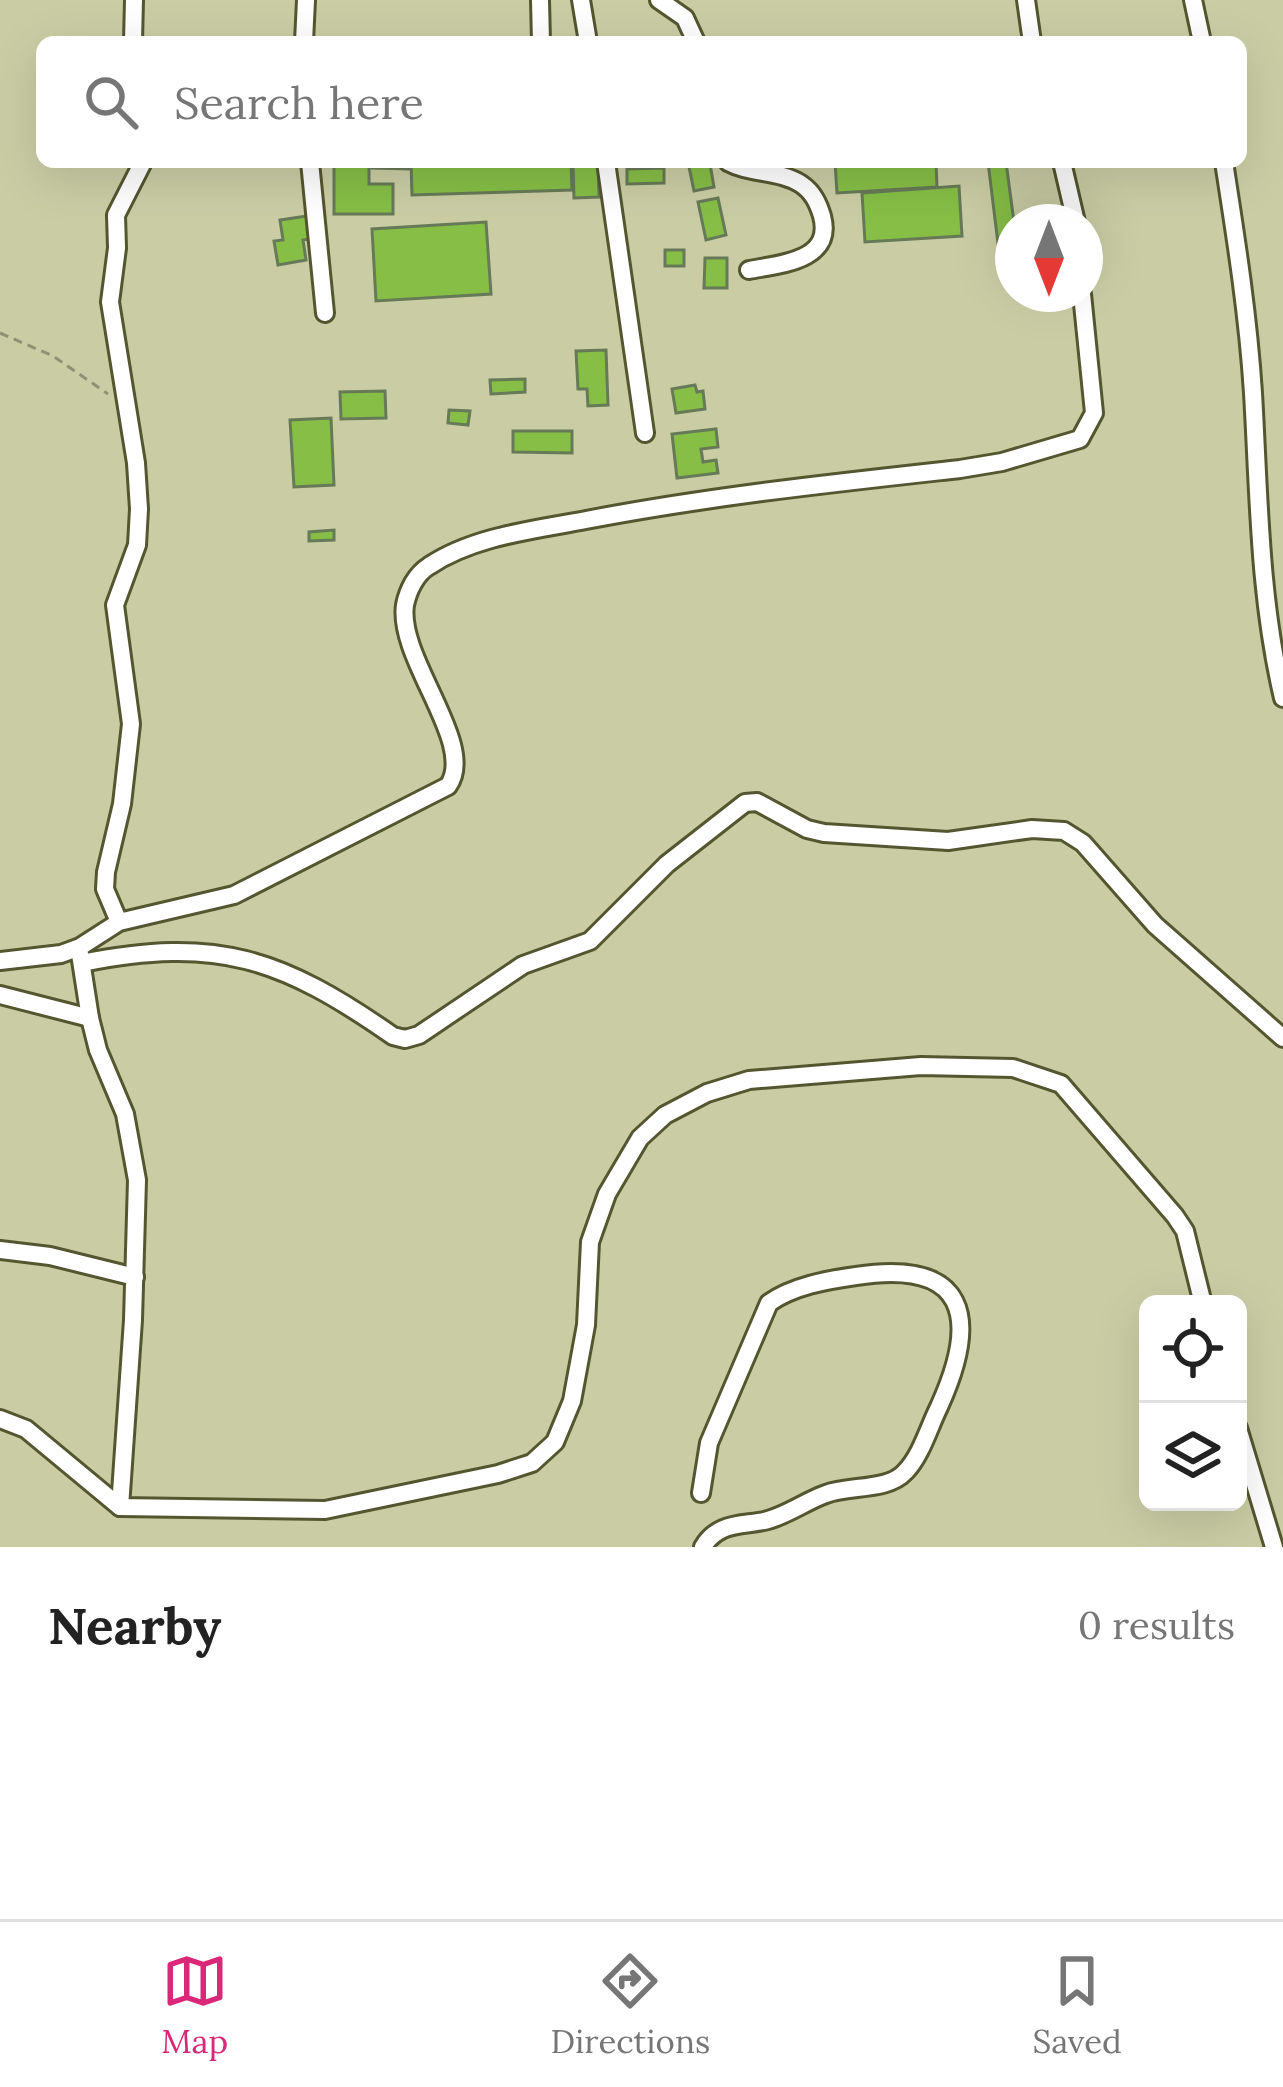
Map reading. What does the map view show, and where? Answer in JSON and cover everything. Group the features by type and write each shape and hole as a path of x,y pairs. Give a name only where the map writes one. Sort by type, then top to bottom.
{"street":[{"path":"133,36 134,0"},
{"path":"304,36 306,0"},
{"path":"540,0 541,36"},
{"path":"581,0 587,36"},
{"path":"659,0 685,18 693,36"},
{"path":"1026,0 1031,36"},
{"path":"1193,0 1201,36"},
{"path":"119,922 105,889 129,762 130,724 115,605 137,544 136,463 110,302 116,215 140,168"},
{"path":"311,168 325,313"},
{"path":"607,168 645,433"},
{"path":"749,168 800,183 816,198 824,222 822,240 812,253 749,270"},
{"path":"1063,168 1072,204"},
{"path":"1225,168 1249,350 1264,596 1283,698"},
{"path":"81,955 119,922 234,895 448,786 455,771 453,745 414,657 405,623 405,603 425,568 470,547 545,527 705,497 1002,462 1080,439 1094,413 1084,312"},
{"path":"0,961 62,953 169,950 252,961 321,990 405,1039 436,1024 523,965 590,941 705,830 731,810 757,802 806,829 824,833 949,842 1032,829 1064,831 1083,843 1155,925 1283,1039"},
{"path":"81,955 90,1018 124,1114 136,1180 121,1507"},
{"path":"0,994 90,1018"},
{"path":"0,1419 26,1430 121,1507 152,1510 325,1510 532,1463 556,1442 572,1401 586,1324 590,1242 607,1194 640,1138 665,1115 707,1093 749,1080 982,1065 1026,1070 1061,1084 1086,1108 1185,1231 1201,1295"},
{"path":"0,1250 50,1256 135,1277"},
{"path":"701,1493 709,1443 769,1304 781,1295 833,1279 889,1271 927,1276 946,1290 962,1324 963,1341 949,1386 907,1471 893,1480 826,1494 762,1522 724,1528 703,1547"},
{"path":"1247,1458 1274,1547"}],"path":[{"path":"0,333 53,356 128,411"}],"building":[{"path":"334,168 369,168 369,184 393,184 393,214 334,214"},
{"path":"411,168 571,168 572,190 412,195"},
{"path":"573,168 598,168 599,197 574,198"},
{"path":"664,168 664,183 627,184 627,169"},
{"path":"689,168 711,168 714,187 694,191"},
{"path":"835,168 936,168 937,187 837,193"},
{"path":"989,168 1007,168 1012,204 995,204 995,219"},
{"path":"959,186 962,236 865,242 862,193"},
{"path":"718,198 726,235 706,240 698,202"},
{"path":"307,216 306,260 278,265 274,241 283,240 280,220"},
{"path":"486,222 491,294 376,301 372,229"},
{"path":"665,250 684,250 684,266 665,266"},
{"path":"705,258 727,258 727,288 704,288"},
{"path":"606,350 608,405 588,406 587,389 578,389 576,351"},
{"path":"525,379 525,392 491,394 490,380"},
{"path":"695,385 697,392 703,391 705,409 676,413 672,389"},
{"path":"385,391 386,418 341,419 340,392"},
{"path":"449,410 470,411 468,425 448,423"},
{"path":"331,418 334,485 294,487 290,420"},
{"path":"716,429 718,447 701,449 703,462 716,460 718,473 677,478 672,434"},
{"path":"513,431 572,431 572,453 513,452"},
{"path":"334,530 334,540 309,541 309,532"}]}
